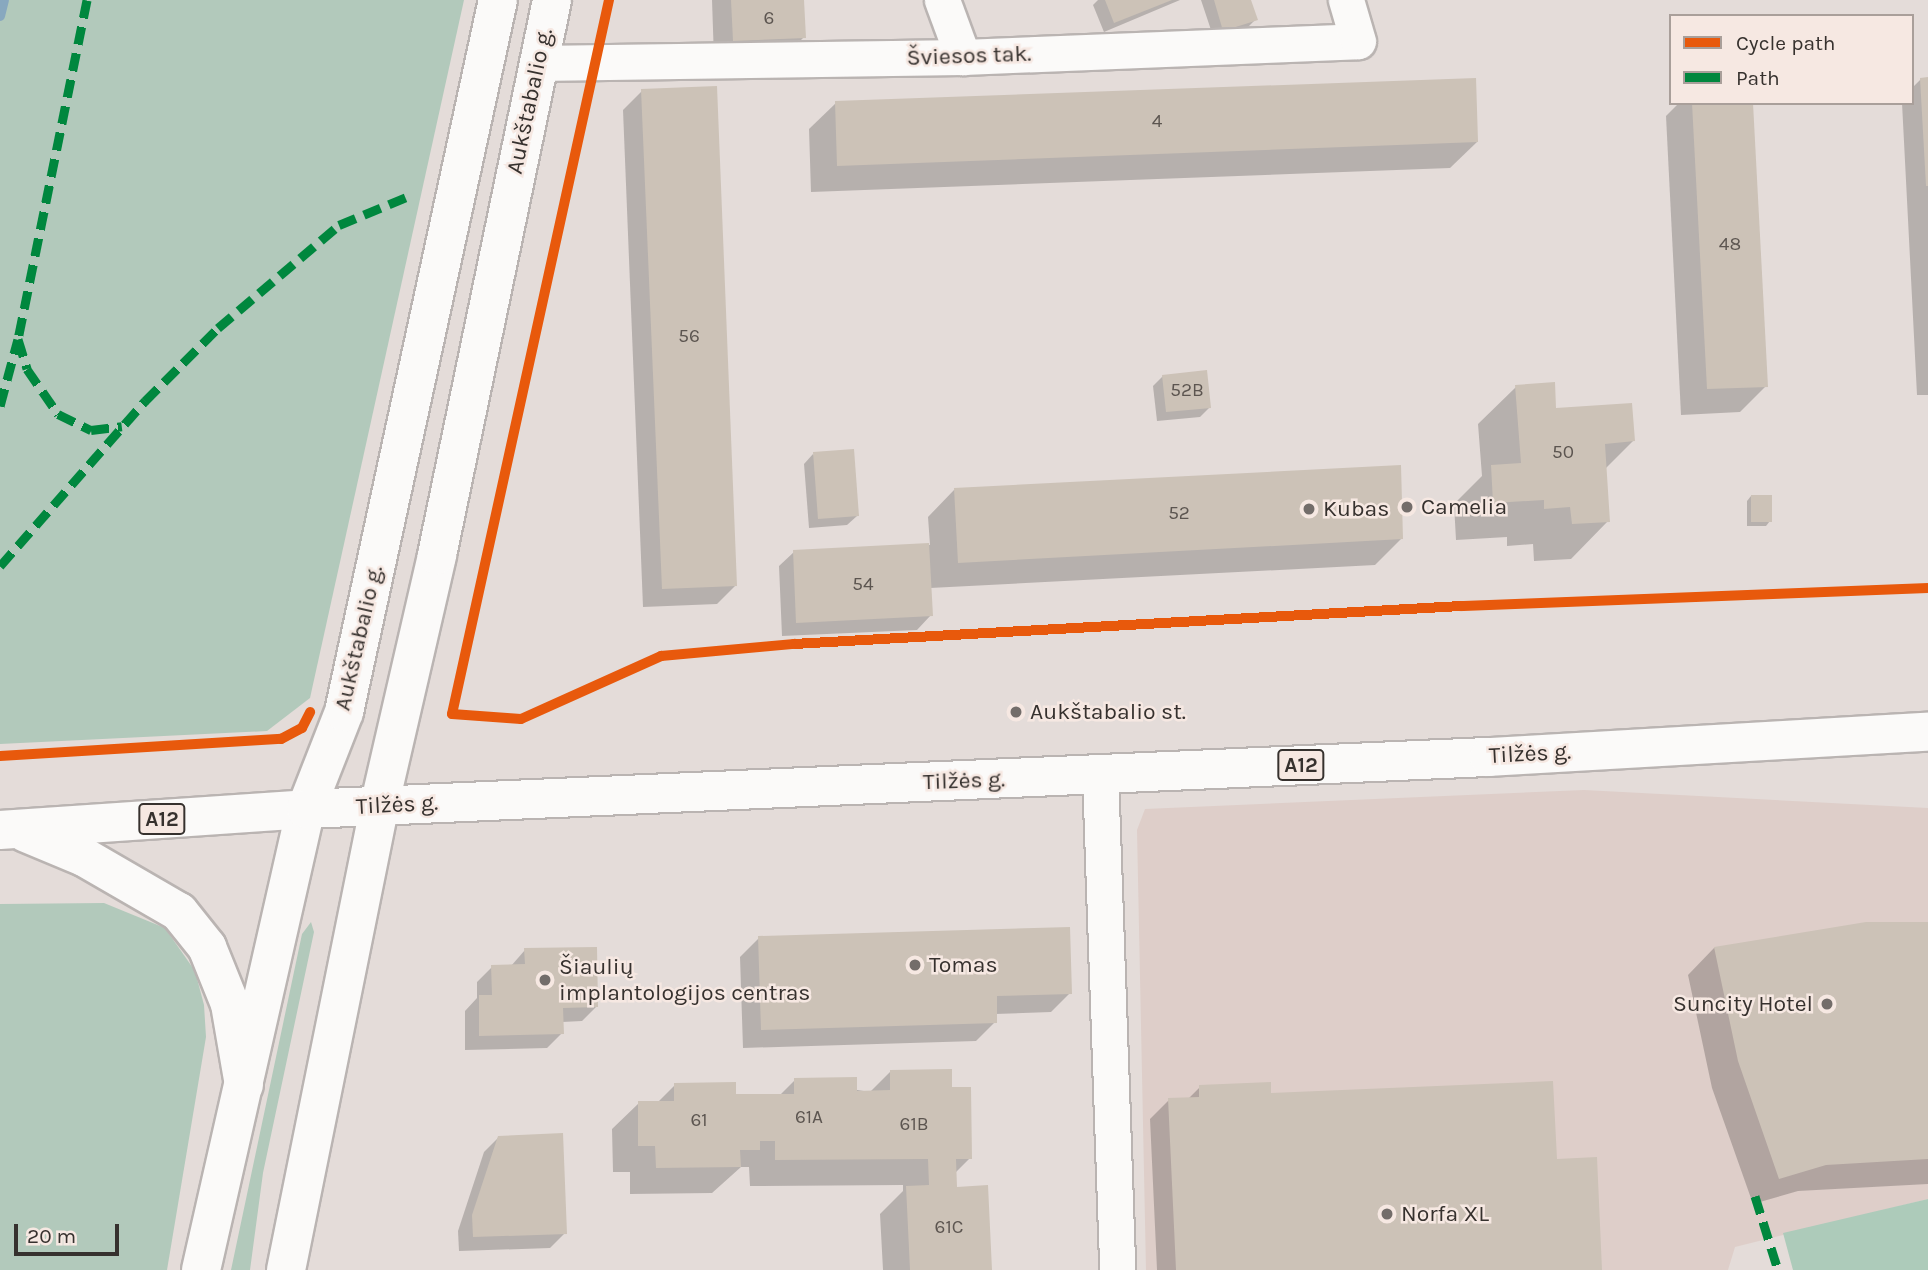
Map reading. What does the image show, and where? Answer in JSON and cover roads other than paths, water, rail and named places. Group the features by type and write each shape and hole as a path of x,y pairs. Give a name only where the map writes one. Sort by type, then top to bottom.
{"main road":[{"name":"Aukštabalio g.","path":"201,1270 306,809 344,712 498,0"},
{"name":"Aukštabalio g.","path":"286,1270 379,807 437,555 552,0"},
{"name":"Tilžės g.","path":"9,830 306,809 1100,774 1928,732"},
{"path":"9,830 84,857 179,912 207,947 230,1004 244,1085"}],"street":[{"path":"942,0 963,57"},
{"name":"Šviesos tak.","path":"537,63 963,57 1358,41 1346,0"},
{"path":"1100,774 1117,1270"}],"waterway":[{"path":"0,16 4,0"}],"place":[{"name":"Camelia","path":"1407,507"},
{"name":"Kubas","path":"1309,509"},
{"name":"Aukštabalio st.","path":"1016,712"},
{"name":"Tomas","path":"915,965"},
{"name":"Šiaulių implantologijos centras","path":"545,980"},
{"name":"Suncity Hotel","path":"1827,1004"},
{"name":"Norfa XL","path":"1387,1214"}]}
